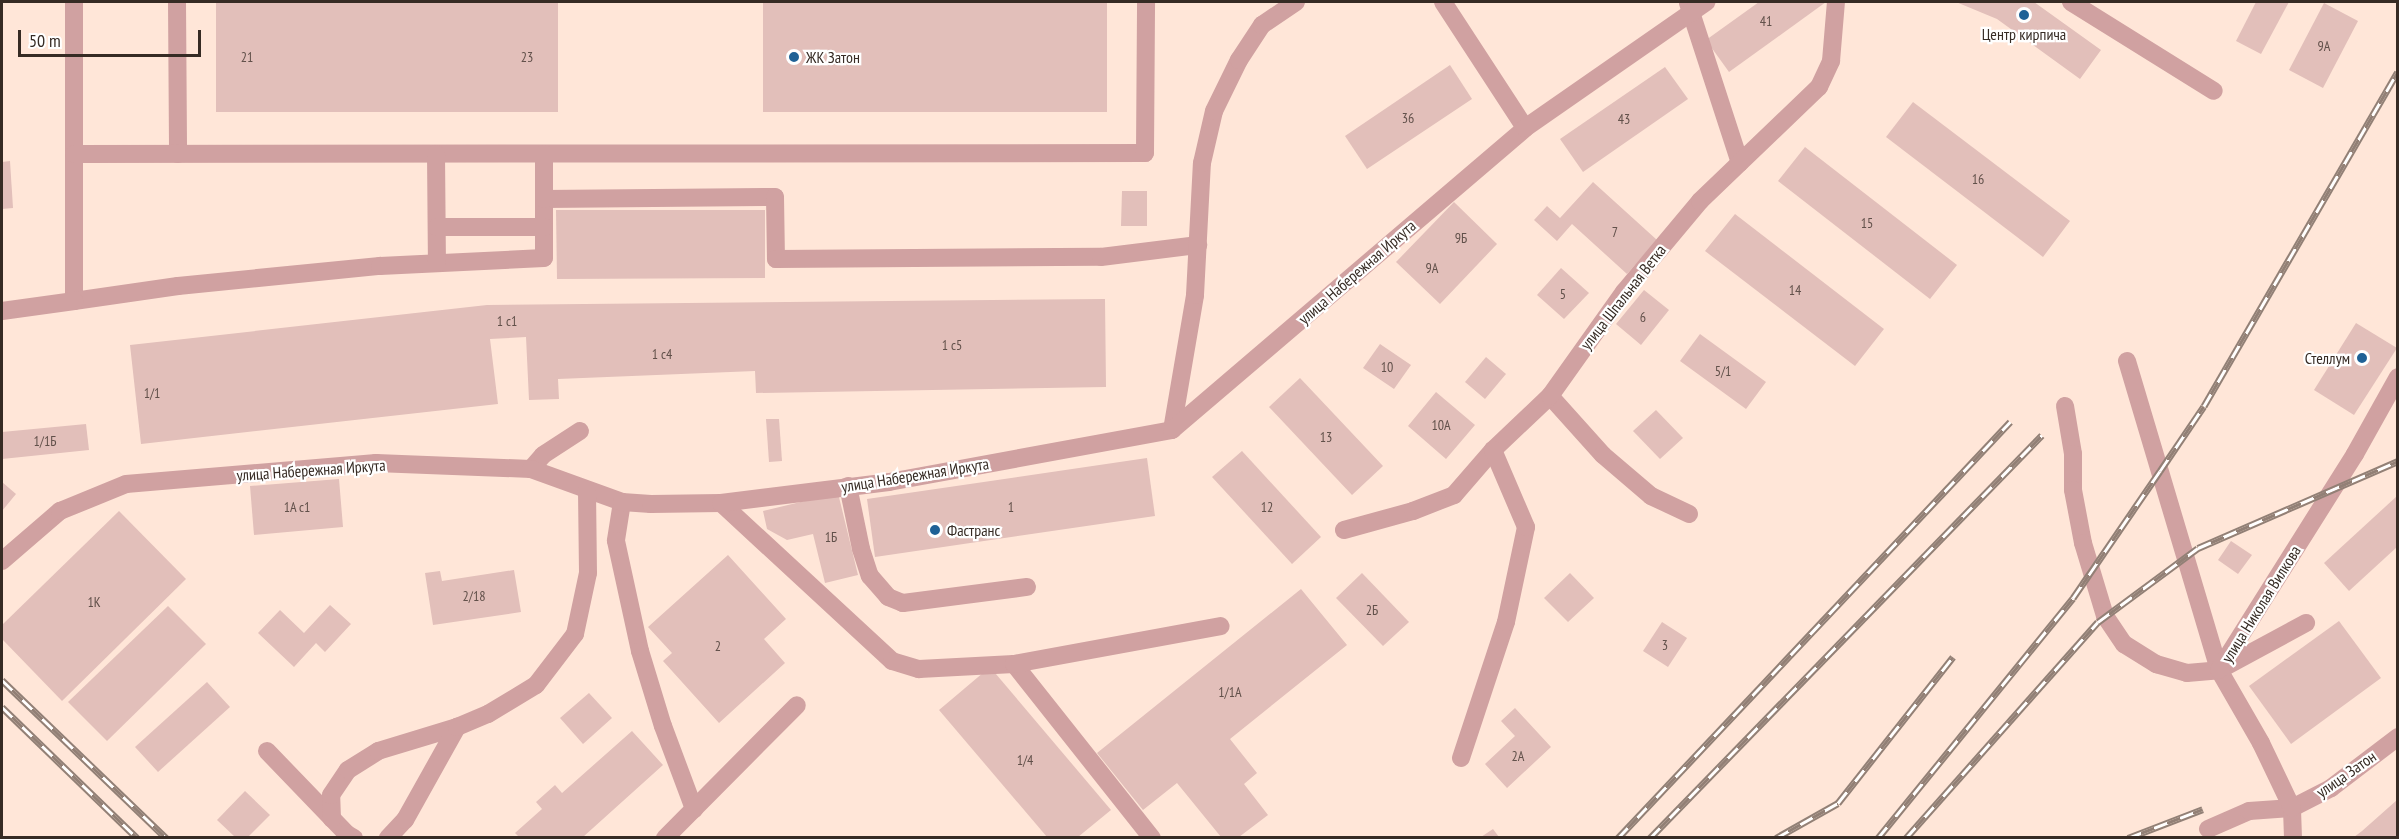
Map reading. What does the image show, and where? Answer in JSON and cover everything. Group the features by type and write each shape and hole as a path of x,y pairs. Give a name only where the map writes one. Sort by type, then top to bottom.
{"street":[{"path":"74,2 74,302"},
{"path":"177,2 178,154"},
{"path":"74,154 1145,153 1146,2"},
{"path":"1172,430 1195,295 1202,163 1214,111 1239,60 1262,25 1296,2"},
{"path":"1443,2 1525,128"},
{"name":"улица Набережная Иркута","path":"2,561 60,510 126,484 376,463 531,469 622,502 721,503 848,486 1172,430 1525,128 1689,7 1706,2"},
{"name":"улица Шпальная Ветка","path":"1344,530 1413,511 1454,495 1493,450 1550,396 1624,292 1700,201 1819,87 1831,61 1836,2"},
{"path":"2071,2 2214,91"},
{"path":"1689,7 1740,164"},
{"path":"436,154 437,263"},
{"path":"2,311 178,286 380,266 544,258 544,154"},
{"path":"544,199 775,197 776,259 1101,257 1198,245"},
{"path":"437,227 544,227"},
{"path":"2127,361 2219,670"},
{"name":"улица Николая Вилкова","path":"2293,837 2292,808 2261,743 2219,670 2355,454 2397,377"},
{"path":"1550,396 1603,455 1651,496 1689,514"},
{"path":"2065,406 2073,454 2073,490 2083,543 2105,616 2124,644 2156,664 2187,673 2219,670 2306,623"},
{"path":"531,469 543,455 580,431"},
{"path":"1461,758 1506,622 1526,527 1493,450"},
{"path":"848,486 861,549 870,576 888,597 903,603 1028,587"},
{"path":"332,819 331,795 348,770 378,751 458,727 488,714 536,685 575,634 588,573 587,490"},
{"path":"622,502 616,541 640,651 663,726 694,808"},
{"path":"721,503 892,661 919,669 1014,664 1221,626"},
{"path":"1014,664 1152,837"},
{"path":"665,837 797,705"},
{"path":"388,837 405,820 458,727"},
{"name":"улица Затон","path":"2292,808 2331,788 2397,737"},
{"path":"267,751 332,819 354,837"},
{"path":"2208,829 2249,812 2292,808"}],"building":[{"path":"216,2 558,2 558,112 216,112"},
{"path":"763,2 1107,2 1107,112 763,112"},
{"path":"1759,2 1826,2 1729,72 1706,40"},
{"path":"1956,2 2034,2 2101,50 2080,79 1997,19"},
{"path":"2256,2 2289,2 2261,54 2236,41"},
{"path":"2324,3 2358,21 2323,88 2289,70"},
{"path":"1450,65 1472,99 1367,169 1345,136"},
{"path":"1665,67 1688,99 1583,172 1560,139"},
{"path":"1913,102 2070,221 2043,257 1886,137"},
{"path":"1805,147 1957,265 1930,299 1778,181"},
{"path":"10,161 13,208 2,209 2,162"},
{"path":"1593,182 1657,240 1627,274 1572,224 1557,241 1534,220 1547,206 1560,218"},
{"path":"1122,191 1147,191 1147,226 1121,226"},
{"path":"1454,202 1497,244 1440,304 1396,262"},
{"path":"556,210 765,210 765,278 557,279"},
{"path":"1735,214 1884,329 1855,366 1705,251"},
{"path":"1561,268 1589,293 1564,319 1537,295"},
{"path":"1644,290 1669,310 1641,345 1616,324"},
{"path":"1105,299 1106,387 756,393 755,371 558,379 559,399 529,400 526,337 490,339 498,404 141,444 130,345 487,305"},
{"path":"2356,323 2397,348 2354,415 2314,390"},
{"path":"1700,334 1766,382 1746,409 1680,361"},
{"path":"1380,344 1411,365 1394,389 1363,368"},
{"path":"1486,357 1506,374 1485,399 1465,382"},
{"path":"1300,378 1383,466 1352,495 1269,407"},
{"path":"1436,392 1475,425 1446,459 1408,426"},
{"path":"1656,410 1683,438 1660,459 1633,431"},
{"path":"766,419 779,419 782,461 769,462"},
{"path":"86,424 89,450 2,459 2,432"},
{"path":"1242,451 1321,537 1292,564 1212,477"},
{"path":"1147,458 1155,516 875,557 867,499"},
{"path":"339,479 343,527 254,535 250,486"},
{"path":"2,482 16,494 2,511"},
{"path":"838,493 858,575 825,583 813,534 787,540 767,529 763,511"},
{"path":"2397,496 2397,547 2349,591 2324,563"},
{"path":"119,511 186,579 62,701 2,639 2,625"},
{"path":"2231,541 2252,555 2238,574 2218,560"},
{"path":"728,555 786,619 764,639 785,663 719,723 663,661 672,653 648,627"},
{"path":"514,570 521,612 433,625 425,573 440,571 442,581"},
{"path":"1362,573 1409,622 1383,646 1336,598"},
{"path":"1570,573 1594,598 1568,622 1544,598"},
{"path":"1301,589 1347,645 1230,739 1257,773 1244,784 1268,815 1239,837 1221,837 1177,783 1143,810 1097,753"},
{"path":"330,605 351,624 325,652 316,643 294,667 258,633 280,610 304,633"},
{"path":"168,606 206,644 107,741 68,702"},
{"path":"2339,621 2381,678 2291,744 2249,686"},
{"path":"1662,622 1687,638 1668,667 1643,651"},
{"path":"990,667 1111,810 1078,837 1047,837 939,710"},
{"path":"207,682 230,707 158,772 135,747"},
{"path":"589,693 612,718 583,744 560,718"},
{"path":"1515,708 1551,747 1507,788 1485,764 1515,736 1501,721"},
{"path":"632,731 663,765 583,837 519,837 515,833 542,809 536,802 555,785 562,793"},
{"path":"245,791 270,815 248,837 235,837 217,820"},
{"path":"2397,800 2397,837 2354,837 2362,831"},
{"path":"1493,829 1499,837 1481,837"}],"railway":[{"path":"1878,838 2073,598 2160,471 2204,406 2398,72"},
{"path":"1618,838 2010,422"},
{"path":"1650,838 2042,435"},
{"path":"1906,838 2098,622 2198,548 2398,461"},
{"path":"1776,838 1838,803 1953,657"},
{"path":"2,680 166,838"},
{"path":"2,707 137,838"},
{"path":"2128,838 2203,809"}],"place":[{"name":"Центр кирпича","path":"2024,15"},
{"name":"ЖК Затон","path":"794,57"},
{"name":"Стеллум","path":"2362,358"},
{"name":"Фастранс","path":"935,530"}]}
